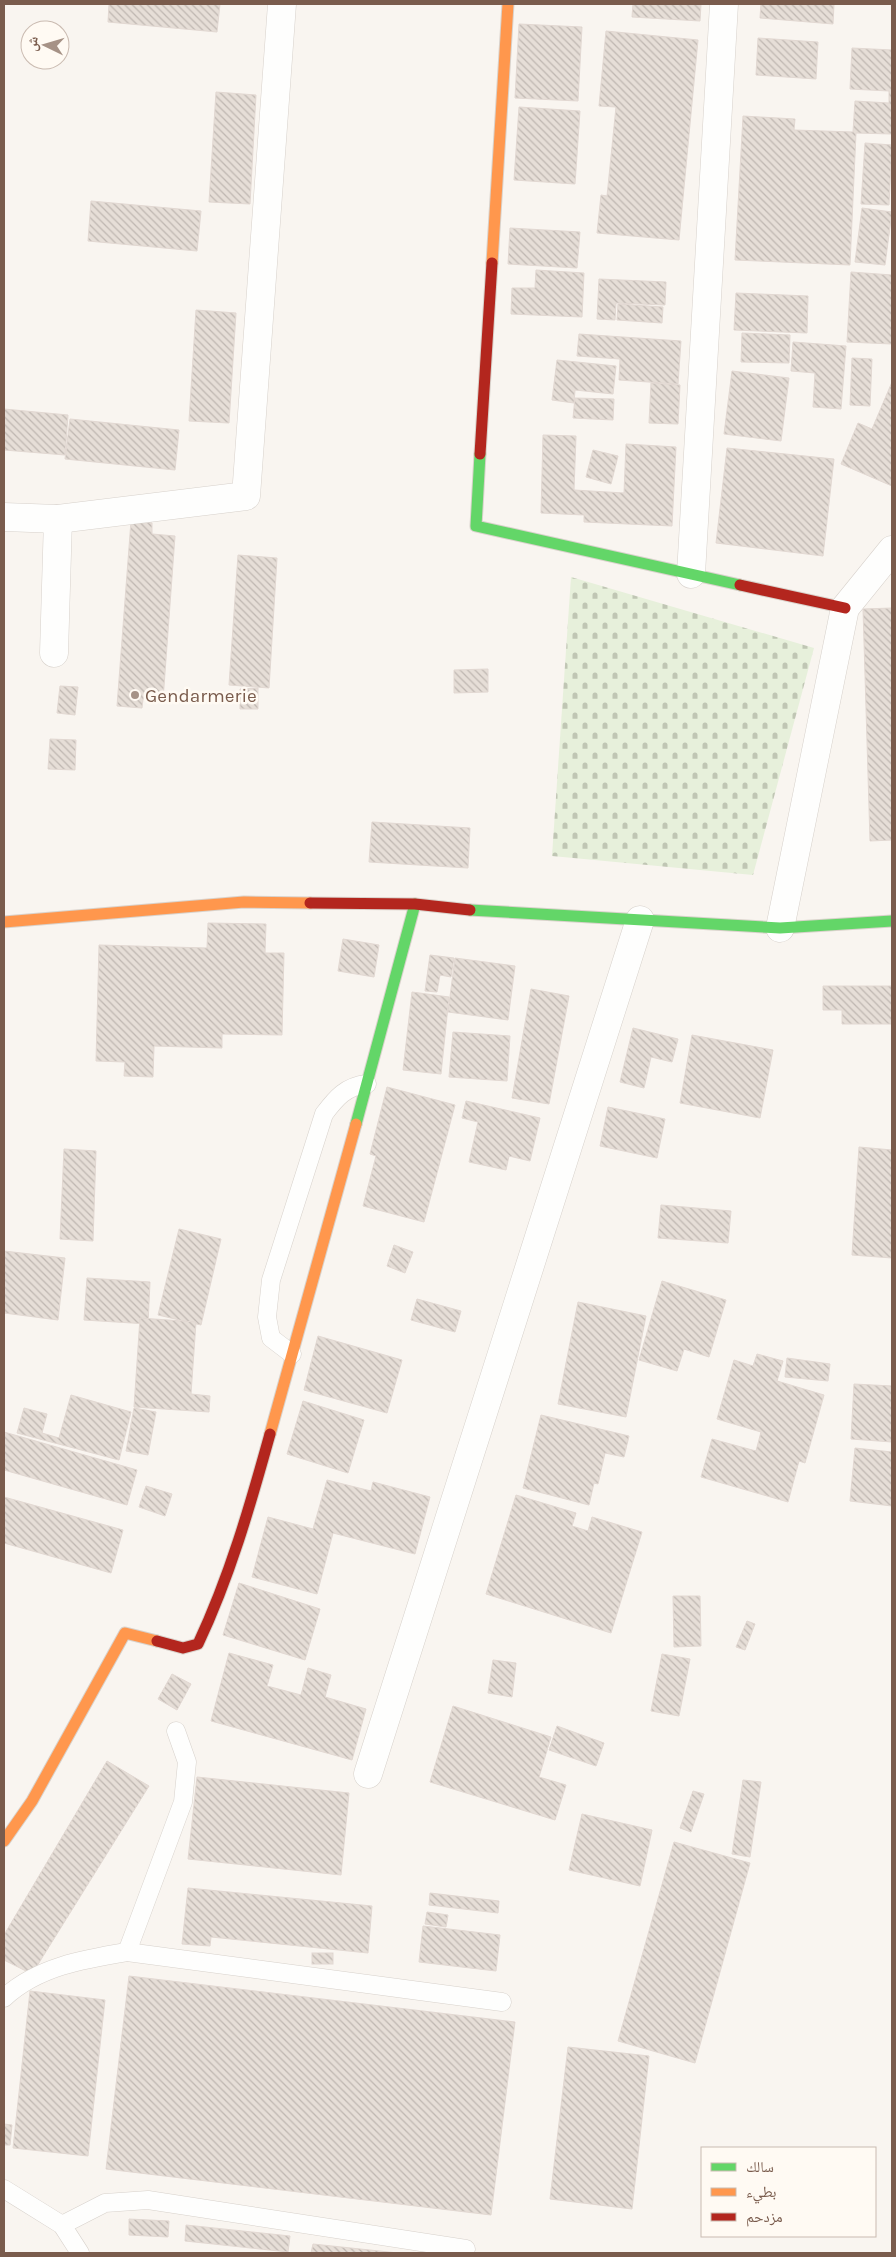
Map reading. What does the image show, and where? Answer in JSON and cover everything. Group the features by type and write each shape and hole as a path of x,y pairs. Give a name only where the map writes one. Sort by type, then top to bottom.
{"street":[{"path":"4,517 58,519 246,496 282,4"},
{"path":"508,4 476,526 845,608"},
{"path":"691,574 724,4"},
{"path":"54,653 58,519"},
{"path":"780,928 845,608 892,550"},
{"path":"4,922 244,902 415,904 505,912 780,928 892,921"},
{"path":"4,1841 32,1801 125,1633 184,1648 198,1644 214,1612 240,1537 322,1251 415,904"},
{"path":"368,1774 640,920"}],"lane":[{"path":"292,1354 271,1338 267,1316 272,1280 324,1114 337,1096 356,1085 367,1084"},
{"path":"127,1952 183,1802 187,1762 176,1731"},
{"path":"4,1998 17,1985 75,1961 127,1952 502,2002"},
{"path":"4,2189 62,2224 80,2253"},
{"path":"62,2224 105,2203 148,2200 466,2249"}],"green space":[{"path":"571,577 814,648 753,875 552,856"}],"building":[{"path":"109,4 220,4 217,32 108,22"},
{"path":"633,4 701,4 700,21 632,17"},
{"path":"761,4 834,4 833,24 760,18"},
{"path":"519,24 582,27 578,101 515,98"},
{"path":"606,31 698,40 679,240 597,233 601,195 607,196 616,107 599,106"},
{"path":"758,38 818,42 816,79 756,75"},
{"path":"852,48 892,50 892,134 856,133 850,265 735,260 743,116 795,119 794,130 853,132 855,101 889,103 889,91 850,89"},
{"path":"216,92 256,95 250,204 209,202"},
{"path":"519,107 580,111 575,184 514,180"},
{"path":"865,143 892,145 889,205 861,204"},
{"path":"91,201 201,211 197,251 88,241"},
{"path":"862,208 892,212 885,265 855,262"},
{"path":"510,228 580,232 577,268 508,264"},
{"path":"536,270 584,273 582,317 511,314 512,288 535,288"},
{"path":"851,272 892,275 892,344 847,342"},
{"path":"599,279 666,282 665,305 616,303 615,320 597,319"},
{"path":"736,293 808,296 807,333 734,330"},
{"path":"618,304 663,307 662,323 617,320"},
{"path":"196,310 236,313 229,423 189,421"},
{"path":"742,333 790,335 789,363 741,362"},
{"path":"579,334 681,341 678,384 619,380 620,359 577,356"},
{"path":"793,342 846,346 841,409 813,407 815,373 791,371"},
{"path":"852,358 872,359 870,406 850,405"},
{"path":"557,360 616,366 613,394 575,390 574,403 552,400"},
{"path":"732,371 789,378 781,441 724,434"},
{"path":"892,382 892,486 841,464 858,423 872,429"},
{"path":"651,383 680,385 678,424 649,423"},
{"path":"575,398 614,399 613,420 573,418"},
{"path":"4,409 68,415 65,455 4,450"},
{"path":"70,419 179,430 175,470 65,459"},
{"path":"543,435 576,436 574,490 624,493 626,444 676,447 672,526 584,522 584,515 541,513"},
{"path":"727,448 834,459 823,556 716,543"},
{"path":"593,450 618,456 611,484 586,477"},
{"path":"131,521 152,523 152,534 175,536 163,700 143,699 142,708 117,706"},
{"path":"238,555 277,558 269,688 229,685"},
{"path":"892,608 892,840 870,841 863,609"},
{"path":"488,669 488,692 454,693 454,670"},
{"path":"60,686 78,687 75,715 57,713"},
{"path":"258,688 258,709 240,709 240,689"},
{"path":"50,739 76,740 75,770 48,769"},
{"path":"372,822 470,828 468,868 369,862"},
{"path":"208,923 266,924 265,953 284,953 282,1035 222,1034 222,1048 154,1046 153,1077 124,1076 125,1062 96,1061 99,945 207,948"},
{"path":"343,939 379,945 374,977 338,971"},
{"path":"430,955 454,958 451,977 440,975 437,992 425,991"},
{"path":"455,958 515,966 508,1020 448,1012"},
{"path":"823,986 892,986 892,1024 842,1024 842,1010 823,1010"},
{"path":"531,989 569,996 549,1104 512,1098"},
{"path":"412,992 449,997 441,1074 403,1070"},
{"path":"633,1028 678,1039 672,1062 651,1057 644,1088 620,1082"},
{"path":"453,1032 510,1036 507,1081 449,1077"},
{"path":"692,1035 773,1050 760,1118 680,1103"},
{"path":"387,1087 455,1105 424,1222 363,1206 376,1156 370,1154"},
{"path":"466,1101 540,1118 530,1161 509,1156 506,1170 469,1162 478,1122 462,1118"},
{"path":"608,1107 665,1119 657,1158 600,1146"},
{"path":"859,1147 892,1150 892,1258 852,1255"},
{"path":"64,1149 96,1151 93,1241 60,1239"},
{"path":"661,1205 731,1211 728,1243 658,1238"},
{"path":"179,1229 221,1239 201,1325 158,1315"},
{"path":"394,1245 413,1252 405,1273 387,1266"},
{"path":"4,1251 65,1258 58,1320 4,1313"},
{"path":"87,1278 150,1282 148,1324 84,1320"},
{"path":"662,1281 726,1300 709,1357 684,1349 677,1371 639,1360"},
{"path":"417,1299 461,1311 455,1332 411,1320"},
{"path":"578,1302 646,1316 626,1417 558,1404"},
{"path":"140,1318 196,1322 191,1394 210,1396 209,1412 134,1407"},
{"path":"318,1336 402,1360 387,1413 304,1390"},
{"path":"757,1354 783,1361 777,1381 824,1395 805,1463 799,1461 788,1502 701,1477 712,1439 756,1451 761,1432 717,1419 734,1360 753,1366"},
{"path":"787,1358 830,1364 828,1381 785,1377"},
{"path":"854,1384 892,1386 892,1442 851,1439"},
{"path":"71,1395 131,1412 119,1460 17,1433 24,1408 47,1414 42,1433 59,1438"},
{"path":"303,1401 364,1420 348,1473 287,1454"},
{"path":"134,1408 156,1412 148,1455 126,1451"},
{"path":"541,1415 629,1436 624,1457 605,1453 598,1484 594,1483 589,1505 523,1488"},
{"path":"4,1432 137,1470 127,1505 4,1470"},
{"path":"855,1448 892,1452 892,1506 850,1501"},
{"path":"327,1480 371,1491 373,1482 430,1497 415,1554 333,1533 317,1594 252,1577 268,1517 313,1529"},
{"path":"146,1486 172,1494 165,1516 139,1507"},
{"path":"516,1495 576,1513 572,1526 588,1531 592,1517 642,1532 611,1633 486,1594"},
{"path":"4,1497 123,1530 111,1573 4,1543"},
{"path":"239,1583 320,1609 305,1660 223,1635"},
{"path":"673,1596 700,1596 701,1646 674,1647"},
{"path":"747,1621 755,1624 745,1650 736,1647"},
{"path":"229,1653 273,1665 267,1686 301,1695 308,1668 331,1675 325,1697 366,1709 352,1760 211,1721"},
{"path":"662,1654 690,1659 679,1716 651,1711"},
{"path":"493,1660 516,1663 512,1697 488,1693"},
{"path":"172,1674 191,1684 177,1710 158,1699"},
{"path":"453,1706 551,1737 539,1777 566,1785 555,1820 430,1782"},
{"path":"557,1726 604,1743 596,1766 549,1750"},
{"path":"107,1761 149,1786 32,1974 4,1960 4,1935"},
{"path":"197,1777 349,1793 341,1875 188,1859"},
{"path":"743,1780 761,1782 750,1857 732,1854"},
{"path":"693,1791 704,1794 691,1832 680,1828"},
{"path":"582,1814 652,1830 640,1886 569,1870"},
{"path":"674,1842 750,1863 695,2063 618,2041"},
{"path":"188,1888 372,1906 368,1953 211,1937 210,1946 182,1944"},
{"path":"430,1893 499,1901 498,1913 429,1905"},
{"path":"427,1912 448,1915 446,1927 425,1924"},
{"path":"423,1926 500,1935 496,1971 419,1962"},
{"path":"312,1953 333,1953 333,1964 312,1964"},
{"path":"129,1976 515,2022 491,2215 106,2169"},
{"path":"30,1991 105,2000 88,2156 13,2148"},
{"path":"568,2047 649,2056 632,2209 550,2199"},
{"path":"4,2124 12,2125 10,2145 4,2145"},
{"path":"129,2219 169,2221 168,2237 129,2235"},
{"path":"186,2225 290,2236 288,2252 185,2241"},
{"path":"313,2244 398,2253 311,2253"}],"traffic: fast":[{"path":"480,454 476,526 740,585"},
{"path":"356,1124 415,904"},
{"path":"470,910 780,928 892,921"}],"traffic: slow":[{"path":"492,263 508,4"},
{"path":"4,922 244,902 310,903"},
{"path":"270,1434 356,1124"},
{"path":"4,1841 32,1801 125,1633 157,1641"}],"traffic: jam":[{"path":"480,454 492,263"},
{"path":"740,585 845,608"},
{"path":"310,903 415,904 470,910"},
{"path":"157,1641 183,1648 198,1644 230,1567 270,1434"}],"place":[{"name":"Gendarmerie","path":"135,695"}]}
